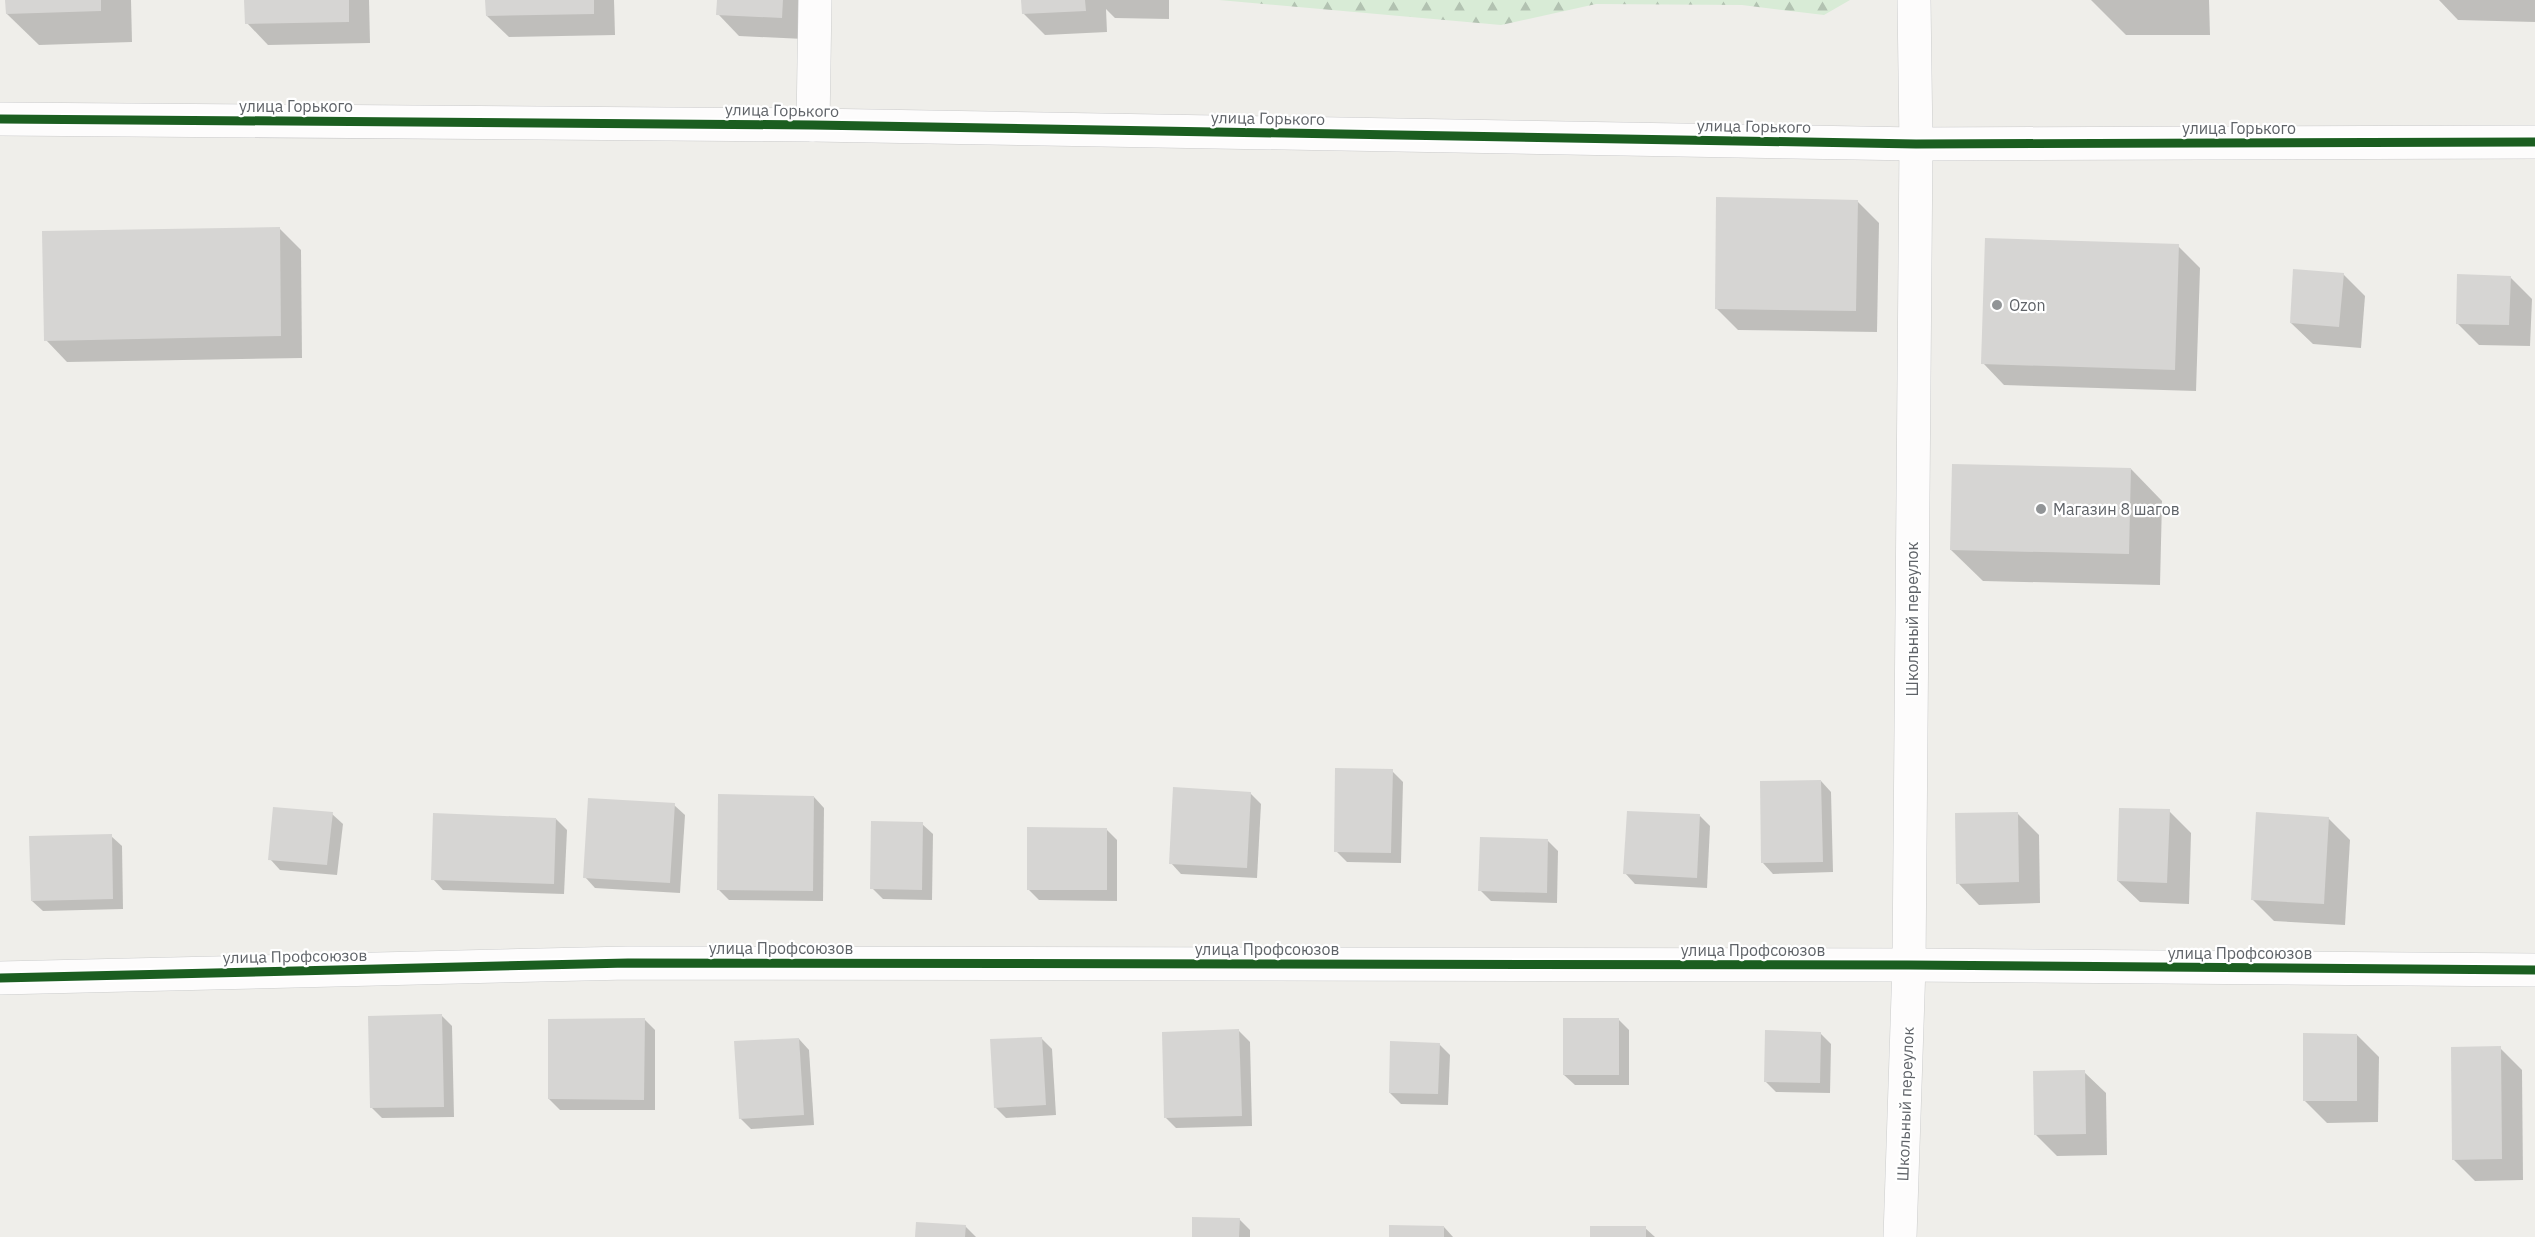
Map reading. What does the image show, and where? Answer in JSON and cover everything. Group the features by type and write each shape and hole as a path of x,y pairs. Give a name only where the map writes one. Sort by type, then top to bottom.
{"street":[{"path":"813,124 815,0"},
{"name":"Школьный переулок","path":"1900,1237 1910,965 1916,144 1914,0"},
{"name":"улица Горького","path":"0,119 813,124 1916,144 2535,142"},
{"name":"улица Профсоюзов","path":"0,978 628,963 1910,965 2535,970"}],"green space":[{"path":"1219,0 1850,0 1824,15 1742,5 1596,4 1501,25"}],"building":[{"path":"5,0 101,0 101,11 6,14"},
{"path":"244,0 349,0 349,22 245,24"},
{"path":"485,0 594,0 594,14 486,16"},
{"path":"717,0 783,0 782,18 716,15"},
{"path":"1021,0 1085,0 1086,11 1022,14"},
{"path":"1716,197 1858,200 1856,311 1715,309"},
{"path":"280,227 281,336 44,341 42,231"},
{"path":"1985,238 2179,244 2175,370 1981,364"},
{"path":"2293,269 2344,273 2339,327 2290,323"},
{"path":"2457,274 2511,276 2509,325 2456,324"},
{"name":"Магазин 8 шагов","path":"1952,464 2131,468 2129,554 1950,550"},
{"path":"1335,768 1393,769 1391,853 1334,852"},
{"path":"1821,780 1823,862 1761,863 1760,781"},
{"path":"1173,787 1251,792 1247,868 1169,864"},
{"path":"718,794 814,796 813,891 717,890"},
{"path":"588,798 675,803 670,883 583,878"},
{"path":"273,807 333,812 327,865 268,860"},
{"path":"2119,808 2170,809 2167,883 2117,881"},
{"path":"1627,811 1700,814 1697,878 1623,874"},
{"path":"2018,812 2019,882 1956,884 1955,813"},
{"path":"2256,812 2329,817 2324,904 2251,900"},
{"path":"433,813 556,818 554,884 431,880"},
{"path":"871,821 923,822 922,890 870,889"},
{"path":"1027,827 1107,828 1107,890 1027,890"},
{"path":"112,834 113,899 31,901 29,836"},
{"path":"1480,837 1548,839 1547,893 1478,891"},
{"path":"442,1014 444,1107 370,1108 368,1016"},
{"path":"645,1018 644,1100 548,1099 548,1019"},
{"path":"1563,1018 1619,1018 1619,1075 1563,1075"},
{"path":"1239,1029 1242,1116 1164,1118 1162,1032"},
{"path":"1765,1030 1821,1032 1820,1083 1764,1082"},
{"path":"2303,1033 2357,1034 2357,1101 2303,1101"},
{"path":"1042,1037 1046,1105 994,1108 990,1039"},
{"path":"799,1038 804,1115 739,1119 734,1041"},
{"path":"1390,1041 1440,1043 1438,1094 1389,1093"},
{"path":"2501,1046 2502,1159 2452,1160 2451,1047"},
{"path":"2085,1070 2086,1134 2034,1135 2033,1071"},
{"path":"1192,1217 1240,1218 1239,1237 1192,1237"},
{"path":"916,1222 966,1225 965,1237 915,1237"},
{"path":"1389,1225 1444,1226 1444,1237 1389,1237"},
{"path":"1590,1226 1646,1226 1646,1237 1590,1237"}],"cycle path":[{"path":"0,119 813,125 1916,144 2535,142"},
{"path":"0,978 628,963 1909,965 2535,970"}],"place":[{"name":"Ozon","path":"1997,305"},
{"name":"Магазин 8 шагов","path":"2041,509"}]}
